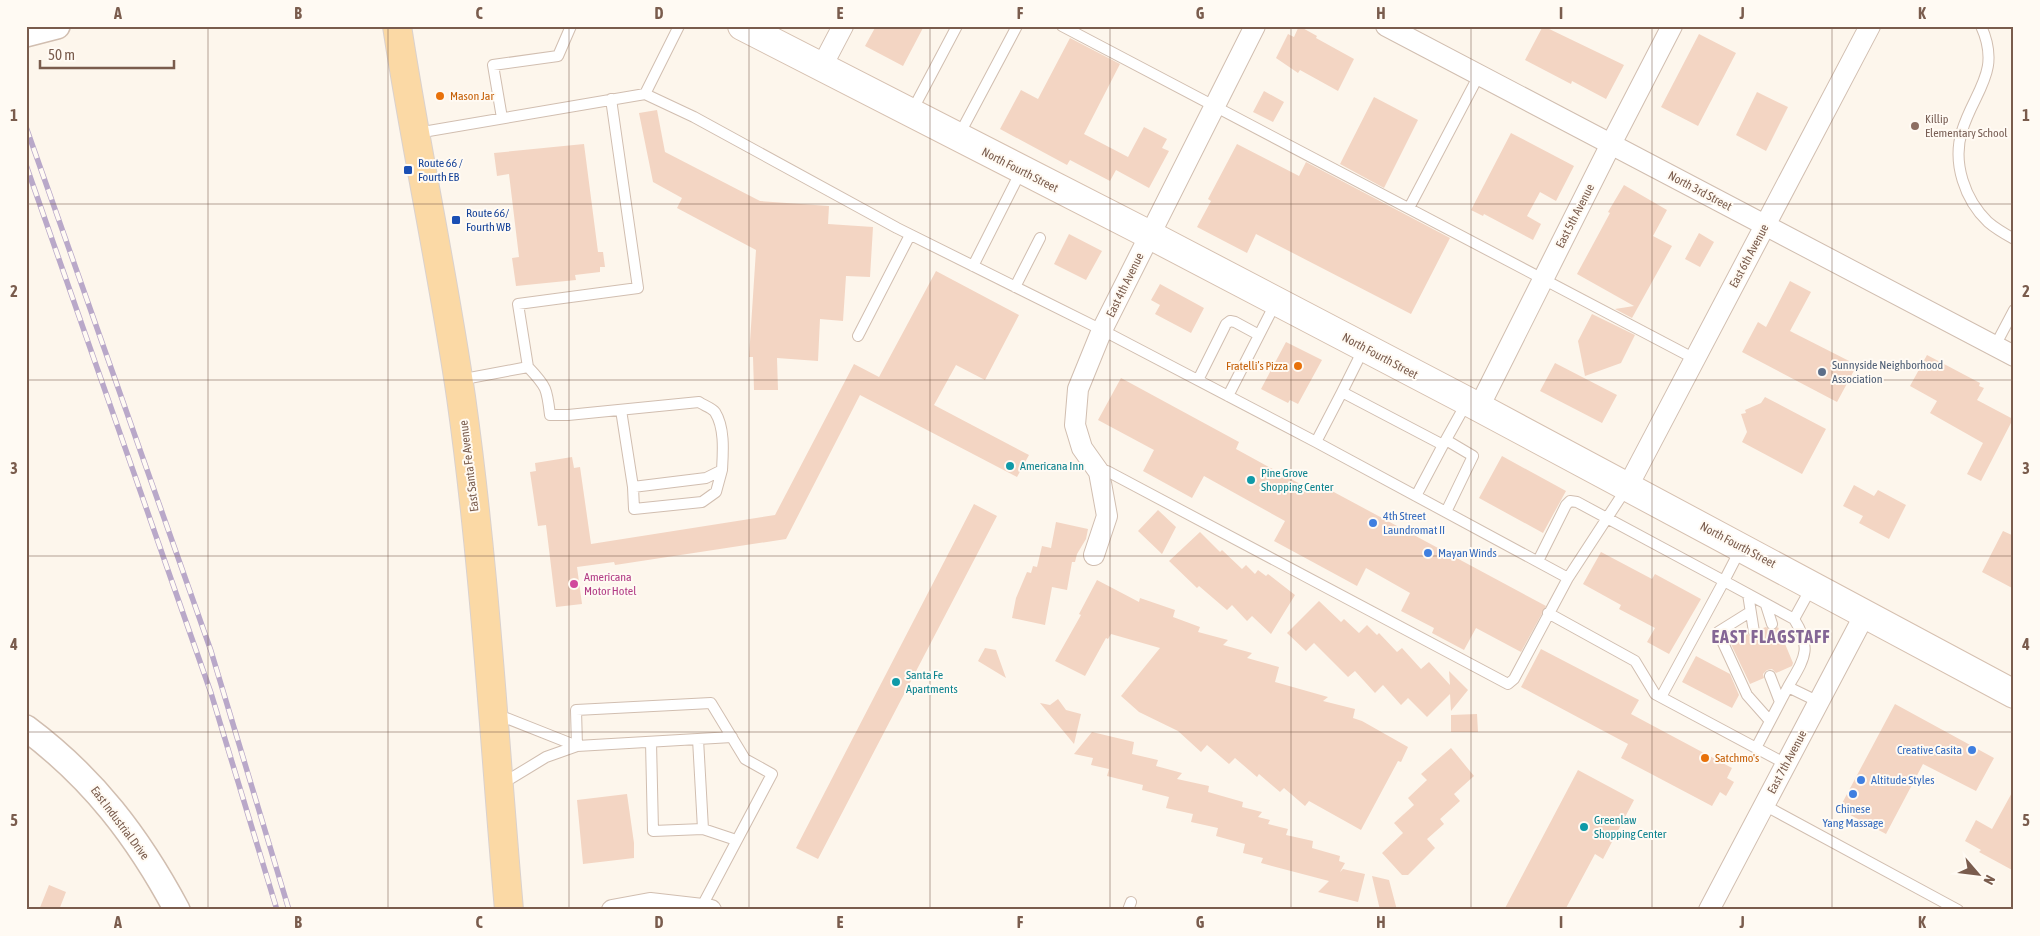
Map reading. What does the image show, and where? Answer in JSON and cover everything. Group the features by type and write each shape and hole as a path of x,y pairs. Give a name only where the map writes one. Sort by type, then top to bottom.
{"main road":[{"name":"East Santa Fe Avenue","path":"397,26 458,381 483,583 509,910"},
{"name":"North Fourth Street","path":"742,26 1150,235 1473,404 2014,694"}],"street":[{"path":"26,34 57,26"},
{"path":"821,68 843,26"},
{"name":"East 4th Avenue","path":"1094,555 1107,516 1099,472 1082,448 1074,424 1078,389 1102,330 1255,26"},
{"name":"North 3rd Street","path":"1386,26 2014,356"},
{"name":"East 5th Avenue","path":"1473,404 1543,278 1672,26"},
{"name":"East 6th Avenue","path":"1628,486 1870,26"},
{"name":"East 7th Avenue","path":"1709,910 1865,614"},
{"name":"East Industrial Drive","path":"26,728 55,750 101,795 140,846 177,910"},
{"path":"612,910 650,903 706,909"}],"lane":[{"path":"502,118 493,65 558,56 571,26"},
{"path":"645,94 679,26"},
{"path":"911,114 957,26"},
{"path":"958,138 1017,26"},
{"path":"1062,26 1695,358"},
{"path":"1981,26 1988,54 1987,69 1984,83 1961,132 1959,152 1961,176 1974,204 1988,222 2014,239"},
{"path":"1409,208 1479,75"},
{"path":"414,133 645,94 702,122 910,234 1198,380 1568,578"},
{"path":"611,99 638,288 518,304 528,367 547,390 550,415 698,402 714,411 720,427 723,452 722,470 716,492 702,502 634,510 621,410"},
{"path":"973,266 1022,170"},
{"path":"858,336 910,234"},
{"path":"1015,287 1040,238"},
{"path":"1228,396 1276,302"},
{"path":"1996,346 2014,310"},
{"path":"1198,380 1226,324 1235,322 1259,335"},
{"path":"1316,442 1364,348"},
{"path":"458,381 528,367"},
{"path":"1342,392 1472,456 1446,512"},
{"path":"1416,496 1444,443 1473,404"},
{"path":"632,486 706,478 722,470"},
{"path":"1099,472 1107,471 1508,684 1514,679 1568,578 1628,486"},
{"path":"1538,561 1566,505 1570,501 1577,502 1794,619 1803,633 1806,650 1792,672 1788,687 1756,748"},
{"path":"1662,697 1742,548"},
{"path":"1794,619 1812,586"},
{"path":"1748,594 1754,632"},
{"path":"1766,605 1772,624"},
{"path":"1750,612 1718,632 1747,695 1770,721"},
{"path":"1548,613 1635,661 1656,694 1786,764"},
{"path":"1770,676 1780,702"},
{"path":"1788,687 1818,702"},
{"path":"577,746 576,710 711,703 745,759 772,774 736,840 706,909"},
{"path":"493,712 577,746"},
{"path":"498,786 546,757 577,746 732,737"},
{"path":"698,739 703,829"},
{"path":"651,742 653,831 703,829 736,840"},
{"path":"1764,805 1958,910"}],"building":[{"path":"876,26 924,26 903,66 865,46"},
{"path":"1299,26 1317,36 1316,38 1354,59 1338,91 1300,70 1298,73 1276,58 1288,34 1294,37"},
{"path":"1543,26 1624,65 1606,99 1572,81 1571,84 1525,60"},
{"path":"1699,34 1736,53 1698,126 1661,107"},
{"path":"1070,38 1120,64 1084,134 1128,157 1144,127 1167,139 1162,148 1169,151 1149,188 1116,170 1110,181 1070,160 1067,165 1000,129 1021,90 1038,99"},
{"path":"1264,91 1284,102 1273,122 1253,112"},
{"path":"1757,92 1788,107 1766,151 1736,135"},
{"path":"1374,97 1418,120 1384,188 1340,164"},
{"path":"657,110 665,152 760,201 829,206 828,224 873,227 870,277 846,276 843,321 820,319 818,361 777,358 778,390 754,390 753,357 749,357 756,250 677,208 682,198 653,182 639,113"},
{"path":"1511,133 1574,166 1556,201 1540,192 1527,216 1541,224 1533,240 1484,214 1483,216 1471,210"},
{"path":"584,144 598,252 603,252 605,267 600,267 600,272 575,275 576,280 516,286 512,258 519,257 509,174 497,176 494,153"},
{"path":"1237,144 1299,176 1306,162 1450,238 1411,314 1256,234 1247,253 1197,227 1211,201 1208,199"},
{"path":"1624,185 1667,210 1653,236 1672,246 1632,318 1615,309 1634,306 1577,274 1610,213 1608,212"},
{"path":"1699,233 1714,242 1700,267 1685,259"},
{"path":"1069,234 1102,251 1086,280 1054,264"},
{"path":"936,271 1019,315 985,380 956,365 934,405 1029,455 1017,477 860,395 786,539 615,565 614,562 577,567 582,604 556,607 546,525 538,526 530,472 536,471 535,463 572,457 574,468 580,467 591,544 775,515 854,364 879,377"},
{"path":"1790,281 1811,292 1790,331 1857,365 1837,402 1742,352 1758,322 1766,327"},
{"path":"1160,284 1204,308 1191,333 1155,314 1160,305 1151,300"},
{"path":"1592,314 1635,335 1621,363 1585,376 1578,341"},
{"path":"1286,342 1322,360 1298,404 1290,400 1288,403 1261,389"},
{"path":"1927,355 1980,383 1979,386 1984,388 1977,400 2013,419 1981,481 1967,474 1983,443 1930,413 1937,401 1910,386"},
{"path":"1555,363 1617,395 1602,423 1540,391"},
{"name":"Pine Grove Shopping Center","path":"1121,378 1239,442 1236,449 1313,491 1317,483 1546,606 1521,652 1476,628 1464,650 1432,633 1434,628 1401,611 1410,593 1366,568 1357,586 1274,541 1285,521 1204,476 1192,498 1143,471 1154,450 1098,420"},
{"path":"1765,397 1826,429 1802,474 1742,442 1747,432 1741,414 1746,413 1745,410 1761,403"},
{"path":"1502,456 1566,491 1543,533 1479,498"},
{"path":"1854,485 1874,496 1878,490 1906,505 1889,539 1859,523 1863,516 1843,506"},
{"name":"Santa Fe Apartments","path":"974,504 997,516 818,859 796,848"},
{"path":"1158,510 1176,527 1162,554 1138,531"},
{"path":"1056,522 1088,529 1086,539 1077,554 1075,562 1072,562 1067,590 1052,587 1045,625 1012,618 1016,598 1027,572 1031,573 1033,566 1037,567 1042,546 1051,548"},
{"path":"2003,531 2014,536 2014,589 1982,572"},
{"path":"1200,532 1220,552 1222,550 1242,569 1246,565 1255,574 1258,570 1266,576 1268,574 1295,595 1271,634 1252,616 1247,621 1232,605 1227,610 1199,586 1197,588 1169,561"},
{"path":"1601,552 1652,579 1655,574 1701,599 1669,654 1647,642 1655,628 1619,609 1621,605 1583,584"},
{"path":"1097,580 1139,602 1140,598 1175,610 1173,617 1200,627 1198,632 1228,640 1223,645 1252,653 1247,658 1279,667 1275,682 1328,697 1323,701 1355,709 1353,718 1362,721 1408,747 1401,762 1398,761 1361,830 1309,801 1305,806 1284,788 1280,792 1259,774 1257,777 1235,758 1229,764 1207,745 1201,752 1178,731 1139,712 1121,696 1160,648 1111,634 1108,639 1106,638 1085,676 1055,661 1081,615 1079,614"},
{"path":"1319,601 1341,622 1344,619 1359,633 1367,625 1377,635 1379,633 1397,652 1402,648 1421,669 1429,662 1450,685 1449,671 1468,690 1451,711 1450,694 1427,717 1408,698 1401,705 1383,685 1375,693 1355,671 1348,677 1314,643 1306,651 1287,633"},
{"path":"1766,627 1771,631 1778,627 1793,663 1792,666 1776,673 1772,669 1767,670 1763,674 1764,678 1750,684 1730,642 1748,634 1751,638 1756,639 1760,635 1760,629"},
{"path":"985,648 996,650 1006,678 978,661"},
{"path":"1541,649 1639,700 1631,714 1732,768 1727,778 1734,782 1726,796 1720,792 1712,806 1621,758 1628,744 1521,687"},
{"path":"1696,656 1730,674 1739,695 1732,708 1682,682"},
{"path":"1058,699 1066,710 1081,714 1074,744 1040,703 1050,705"},
{"path":"1895,704 1994,758 1976,791 1923,764 1886,834 1839,809"},
{"path":"1477,714 1478,732 1451,732 1451,715"},
{"path":"1092,732 1134,742 1132,754 1158,760 1156,766 1182,773 1177,779 1209,786 1208,792 1243,802 1242,807 1262,812 1258,817 1270,820 1268,824 1288,829 1286,835 1313,841 1312,848 1340,856 1339,861 1345,863 1340,872 1343,869 1365,874 1358,902 1318,892 1329,881 1261,863 1263,858 1243,853 1245,844 1216,836 1218,828 1191,822 1193,814 1166,808 1169,797 1142,790 1143,785 1107,776 1109,769 1091,765 1093,758 1074,754"},
{"path":"1451,748 1474,776 1454,794 1460,801 1440,819 1444,824 1427,839 1435,848 1408,875 1402,875 1382,853 1403,833 1394,823 1414,805 1408,798 1427,780 1421,774"},
{"name":"Greenlaw Shopping Center","path":"1578,770 1634,800 1603,859 1595,854 1565,910 1504,910"},
{"path":"2014,789 2014,871 1979,852 1981,850 1965,841 1976,820 1992,829"},
{"path":"627,794 634,843 634,858 583,864 577,800"},
{"path":"1372,876 1389,880 1397,910 1380,910"},
{"path":"49,885 66,892 59,910 39,910"}],"railway":[{"path":"26,127 211,651 289,910"},
{"path":"26,165 211,693 277,910"}],"place":[{"name":"Mason Jar","path":"440,96"},
{"name":"Killip Elementary School","path":"1915,126"},
{"name":"Route 66 / Fourth EB","path":"408,170"},
{"name":"Route 66/ Fourth WB","path":"456,220"},
{"name":"Fratelli’s Pizza","path":"1298,366"},
{"name":"Sunnyside Neighborhood Association","path":"1822,372"},
{"name":"Americana Inn","path":"1010,466"},
{"name":"Pine Grove Shopping Center","path":"1251,480"},
{"name":"4th Street Laundromat II","path":"1373,523"},
{"name":"Mayan Winds","path":"1428,553"},
{"name":"Americana Motor Hotel","path":"574,584"},
{"name":"Santa Fe Apartments","path":"896,682"},
{"name":"Creative Casita","path":"1972,750"},
{"name":"Satchmo's","path":"1705,758"},
{"name":"Altitude Styles","path":"1861,780"},
{"name":"Chinese Yang Massage","path":"1853,794"},
{"name":"Greenlaw Shopping Center","path":"1584,827"}],"district":[{"name":"EAST FLAGSTAFF","path":"1771,637"}]}
